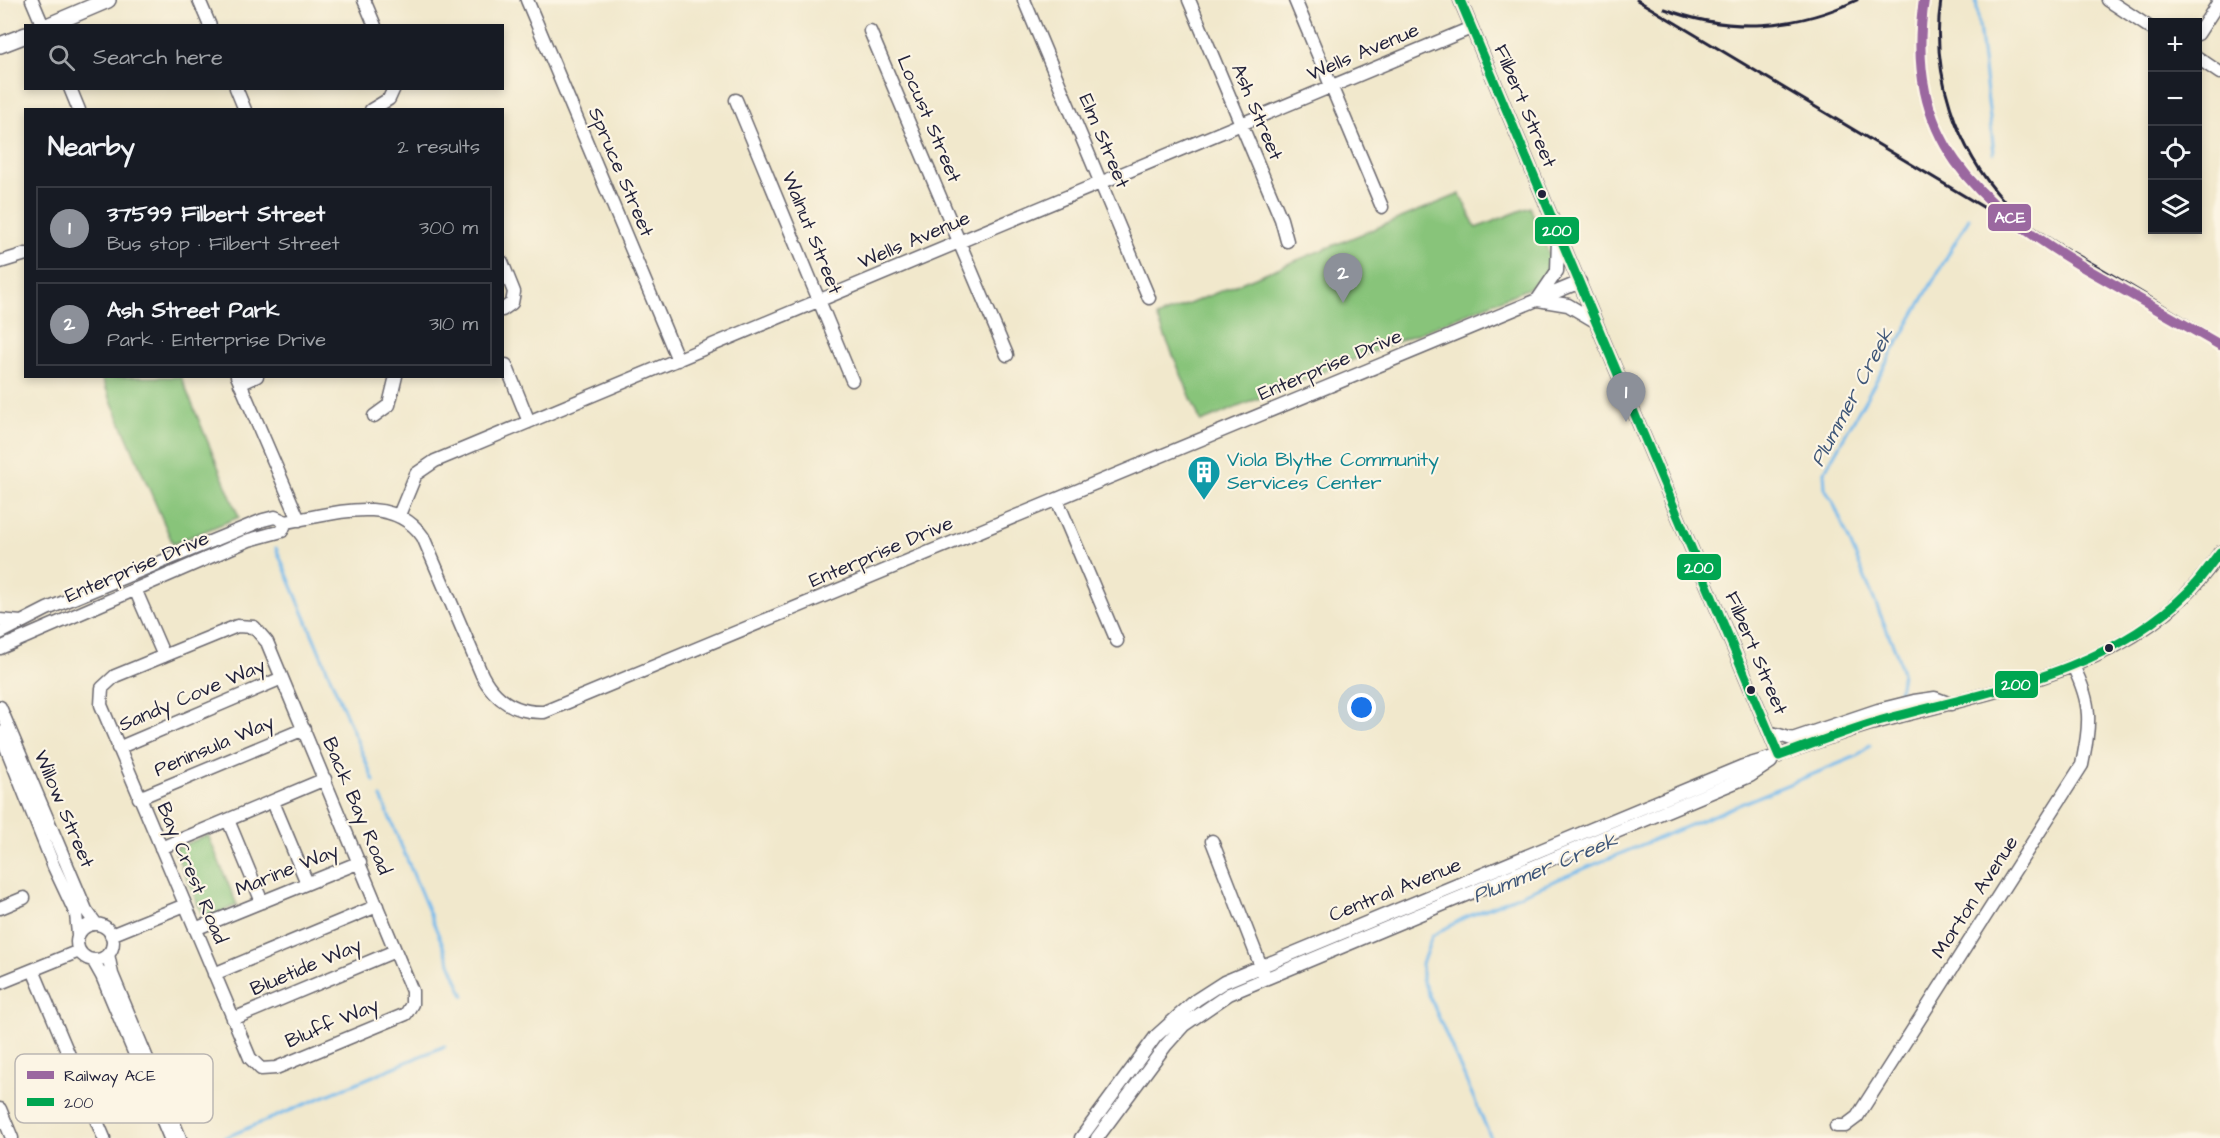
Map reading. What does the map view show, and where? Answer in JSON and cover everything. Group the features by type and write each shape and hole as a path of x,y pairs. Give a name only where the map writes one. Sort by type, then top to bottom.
{"main road":[{"path":"50,24 108,0"},
{"path":"0,45 24,35"}],"street":[{"path":"32,0 44,24"},
{"path":"199,0 209,24"},
{"path":"364,0 374,24"},
{"name":"Spruce Street","path":"527,0 678,360"},
{"name":"Elm Street","path":"1024,0 1149,298"},
{"name":"Ash Street","path":"1189,0 1287,241"},
{"path":"1295,0 1382,207"},
{"name":"Filbert Street","path":"1460,0 1779,756"},
{"path":"2108,0 2148,26"},
{"path":"2202,28 2220,0"},
{"name":"Wells Avenue","path":"399,515 410,484 424,467 1471,28"},
{"name":"Locust Street","path":"870,30 1007,355"},
{"path":"2202,61 2220,73"},
{"path":"71,90 78,108"},
{"path":"237,90 244,108"},
{"path":"374,108 389,99 394,90"},
{"name":"Walnut Street","path":"736,100 852,380"},
{"path":"1557,232 1557,271 1537,300 1561,302 1595,321"},
{"path":"0,262 24,255"},
{"path":"504,267 514,292 514,298 504,308"},
{"name":"Enterprise Drive","path":"0,633 242,527 275,517 286,522 366,510 388,511 399,515 417,528 426,542 487,686 504,702 530,712 556,709 1580,282"},
{"path":"506,365 530,422"},
{"path":"374,416 389,405 396,378"},
{"path":"238,380 299,520"},
{"path":"1057,500 1117,641"},
{"name":"Enterprise Drive","path":"0,648 249,540 282,531 286,522"},
{"name":"Central Avenue","path":"1082,1138 1156,1036 1196,1000 1224,982 1263,972 1750,776 1779,756 1865,725 1951,704 2073,666 2104,652 2166,612 2190,590 2220,552"},
{"path":"135,589 164,656"},
{"path":"0,620 22,622"},
{"name":"Back Bay Road","path":"164,656 237,626 254,627 267,642 412,991 412,1004"},
{"name":"Bay Crest Road","path":"164,656 115,675 102,688 101,705 250,1058 261,1069"},
{"name":"Morton Avenue","path":"1836,1126 1845,1126 1857,1117 2082,765 2090,724 2086,692 2073,666"},
{"name":"Sandy Cove Way","path":"118,748 282,678"},
{"path":"1769,732 1792,739 1868,713 1914,701 1935,698 1951,704"},
{"name":"Willow Street","path":"0,707 86,910 96,924"},
{"name":"Peninsula Way","path":"139,798 304,729"},
{"name":"Willow Street","path":"0,732 54,867 76,914 78,934"},
{"path":"161,848 325,779"},
{"path":"273,802 307,883"},
{"path":"228,820 262,902"},
{"path":"1212,841 1263,972"},
{"name":"Marine Way","path":"195,929 360,862"},
{"path":"0,908 24,898"},
{"path":"111,935 185,905"},
{"path":"214,974 377,906"},
{"path":"79,951 78,934 86,926 96,924 107,929 111,935 112,945 108,954 112,974 145,1054"},
{"path":"79,951 93,960 102,976 135,1054"},
{"path":"0,983 79,951"},
{"name":"Bluetide Way","path":"233,1019 395,951"},
{"path":"93,960 108,954"},
{"path":"33,970 68,1054"},
{"name":"Central Avenue","path":"1097,1138 1166,1045 1184,1025 1263,972"},
{"name":"Bluff Way","path":"261,1069 276,1068 406,1014 412,1004"},
{"path":"0,1109 12,1138"},
{"path":"98,1123 104,1138"},
{"path":"164,1123 170,1138"},
{"path":"174,1123 180,1138"}],"green space":[{"path":"1460,194 1476,228 1530,207 1551,259 1550,272 1529,288 1201,422 1157,317"},
{"path":"101,378 181,378 239,517 173,544"},
{"path":"208,835 237,905 204,919 174,849"}],"waterway":[{"name":"Plummer Creek","path":"1976,0 1994,153"},
{"name":"Plummer Creek","path":"1898,698 1902,673 1897,654 1825,488 1824,472 1969,218"},
{"path":"276,548 374,781"},
{"name":"Plummer Creek","path":"1491,1138 1422,979 1422,964 1432,936 1462,919 1857,756 1870,745"},
{"path":"381,797 464,996"},
{"path":"224,1138 445,1046"}],"railway":[{"path":"1637,0 2053,249"},
{"path":"1665,9 1714,22 1762,25 1810,17 1857,0"},
{"path":"1941,0 1939,54 1950,108 1973,158 2005,202 2051,239 2220,339"}],"rail line":[{"name":"ACE","path":"1924,0 1920,49 1925,91 1937,129 1956,162 1981,191 2011,218 2046,244 2220,345"}],"transit line":[{"name":"200","path":"1460,0 1779,756"},
{"name":"200","path":"1779,756 1869,724 2005,688 2084,660 2122,642 2157,619 2193,587 2220,552"}],"place":[{"name":"Ash Street Park","path":"1343,303"},
{"name":"37599 Filbert Street","path":"1626,422"},
{"name":"Viola Blythe Community Services Center","path":"1204,501"}]}
